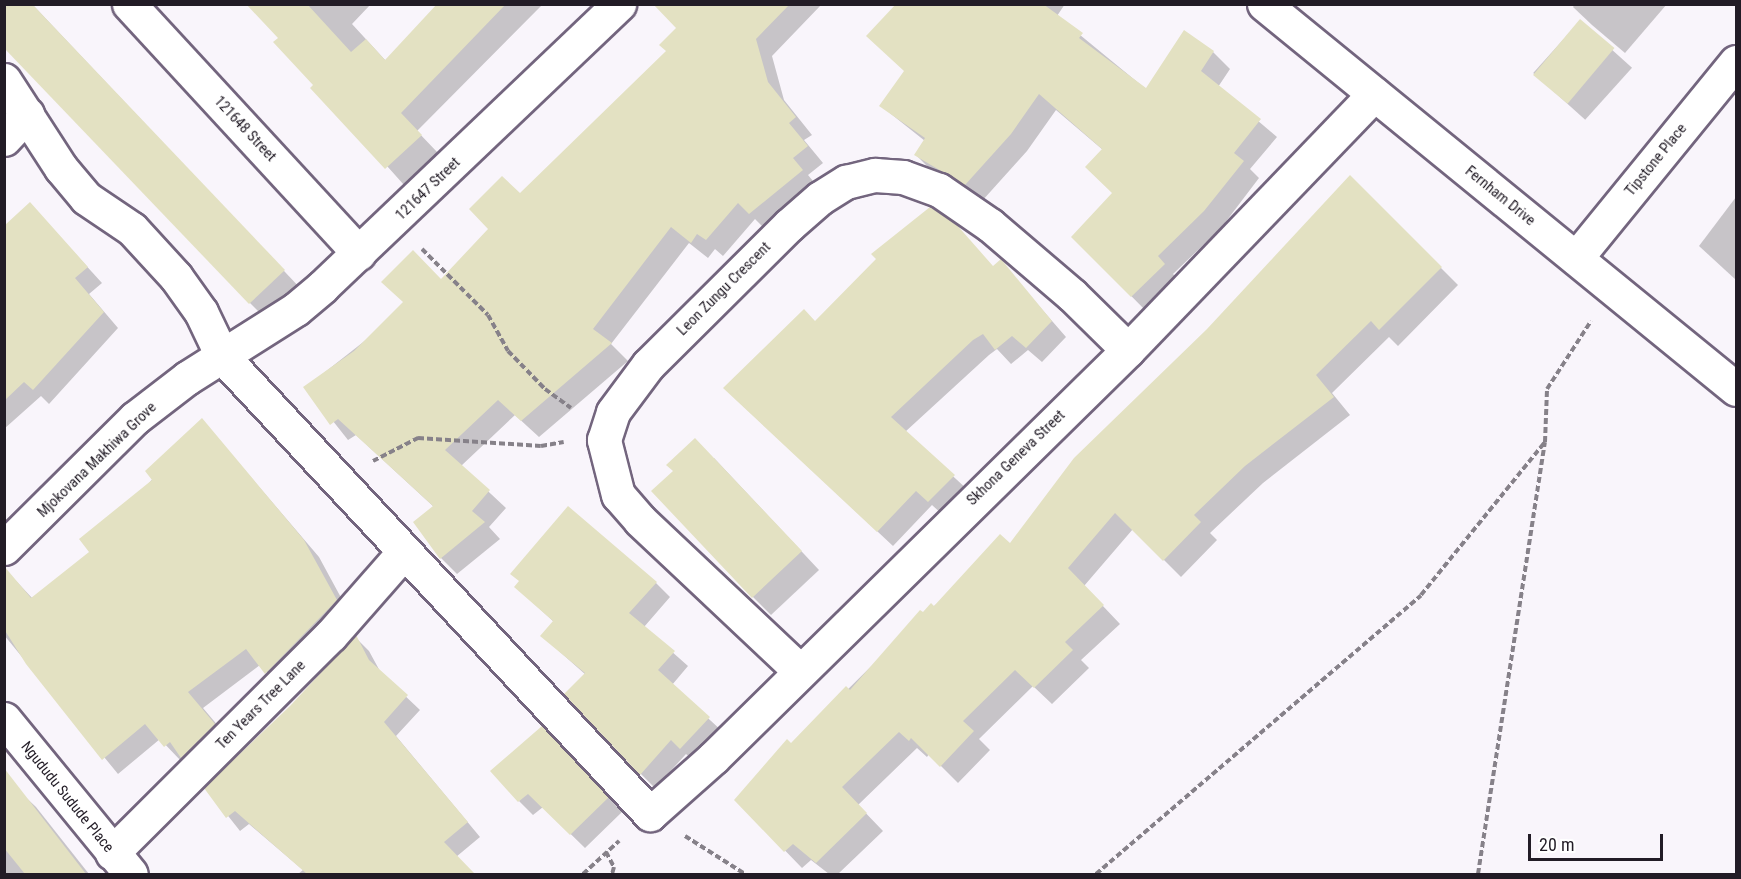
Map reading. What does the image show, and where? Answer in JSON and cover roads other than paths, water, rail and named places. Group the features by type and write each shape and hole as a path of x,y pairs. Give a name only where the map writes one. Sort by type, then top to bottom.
{"street":[{"name":"121647 Street","path":"222,356 296,309 394,221 619,4"},
{"name":"Fernham Drive","path":"1264,4 1737,389"},
{"name":"121648 Street","path":"142,9 359,253"},
{"name":"Tipstone Place","path":"1576,258 1737,62"},
{"path":"4,80 61,168 86,198 132,229 176,277 201,312 222,356 404,552"},
{"name":"Skhona Geneva Street","path":"404,552 650,814 800,671 1128,350 1374,94"},
{"path":"4,139 27,114"},
{"name":"Leon Zungu Crescent","path":"800,671 640,520 618,495 608,464 606,434 613,412 648,365 789,225 838,187 874,175 903,177 939,190 990,225 1072,295 1128,350"},
{"name":"Mjokovana Makhiwa Grove","path":"4,548 135,418 222,356"},
{"name":"Ten Years Tree Lane","path":"122,863 404,552"},
{"name":"Ngududu Sudude Place","path":"4,719 122,863"}]}
